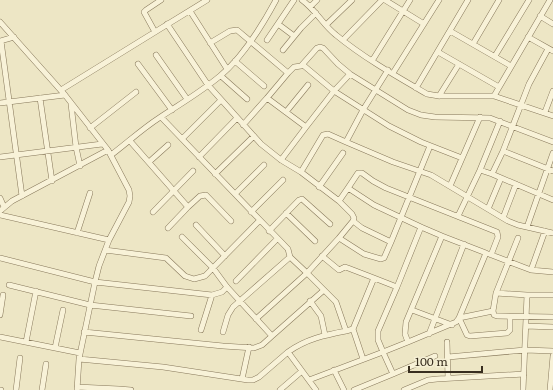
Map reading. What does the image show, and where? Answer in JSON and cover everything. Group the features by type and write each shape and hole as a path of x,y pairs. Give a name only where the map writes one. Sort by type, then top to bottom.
{"street":[{"path":"154,32 144,12 161,0"},
{"path":"61,90 207,0"},
{"path":"111,155 161,117 221,76 251,41 276,0"},
{"path":"267,40 294,0"},
{"path":"302,0 343,40 393,74 427,94 439,96 494,96 545,112 553,116"},
{"path":"310,7 317,0"},
{"path":"326,25 352,0"},
{"path":"343,40 382,0"},
{"path":"386,0 424,24"},
{"path":"372,60 410,0"},
{"path":"393,74 439,0"},
{"path":"416,88 468,0"},
{"path":"473,44 499,0"},
{"path":"495,56 529,0"},
{"path":"494,96 550,0"},
{"path":"190,11 227,69"},
{"path":"283,50 316,13"},
{"path":"540,16 553,24"},
{"path":"0,22 66,95 108,150 129,190 129,202 109,240 95,282 78,359 77,389 131,390"},
{"path":"167,24 208,85 261,144 281,160 301,172 338,201 352,214 354,218 339,238 307,273 256,319"},
{"path":"278,24 294,36"},
{"path":"210,43 233,30 240,32 288,73"},
{"path":"450,31 511,66"},
{"path":"14,37 0,41 22,196"},
{"path":"492,174 503,151 529,84 551,50 528,37"},
{"path":"243,125 288,73 294,67 303,65 317,48 320,47 323,48 350,74 408,110 421,115 436,117 490,118 553,142"},
{"path":"438,52 499,87"},
{"path":"156,55 187,100"},
{"path":"235,61 264,86"},
{"path":"138,64 172,110"},
{"path":"439,96 459,64"},
{"path":"303,65 334,91 408,136 462,158"},
{"path":"346,142 388,70"},
{"path":"281,160 334,91 350,74"},
{"path":"221,76 247,99"},
{"path":"286,112 308,85"},
{"path":"545,112 553,91"},
{"path":"90,128 136,92"},
{"path":"0,103 66,95"},
{"path":"40,98 52,181"},
{"path":"267,98 306,127"},
{"path":"182,139 221,100"},
{"path":"70,102 80,166"},
{"path":"161,117 269,231 288,249 290,257 336,302 346,331"},
{"path":"450,186 480,117"},
{"path":"199,157 237,118"},
{"path":"458,216 480,170 500,121"},
{"path":"301,172 323,135 328,134 393,162 431,175 467,195 503,218 527,227 553,233"},
{"path":"215,174 254,136"},
{"path":"130,140 188,207"},
{"path":"0,157 102,144"},
{"path":"149,162 168,145"},
{"path":"339,238 364,254 378,259 384,258 430,146"},
{"path":"0,211 12,201 108,150"},
{"path":"503,151 553,171"},
{"path":"320,187 343,153"},
{"path":"527,227 553,153"},
{"path":"235,194 264,165"},
{"path":"480,170 553,200"},
{"path":"153,212 193,171"},
{"path":"309,380 452,325 459,318 488,254 498,237 497,232 386,188 359,172 338,201"},
{"path":"488,209 501,178"},
{"path":"251,212 283,180"},
{"path":"503,218 516,184"},
{"path":"348,188 374,205 442,236 531,270 553,272"},
{"path":"77,233 90,193"},
{"path":"168,228 200,196 206,195 231,221"},
{"path":"0,198 4,207"},
{"path":"269,231 299,200 302,199 330,224"},
{"path":"286,213 315,241"},
{"path":"0,215 109,240"},
{"path":"105,250 166,258 185,276 194,279 205,276 260,220"},
{"path":"353,221 362,228 391,242"},
{"path":"196,226 225,256"},
{"path":"393,374 378,340 378,331 421,227"},
{"path":"531,270 545,231"},
{"path":"408,342 404,329 442,236"},
{"path":"182,237 213,268 227,287 272,336"},
{"path":"518,238 496,293 493,311 494,315 510,317 553,317"},
{"path":"236,281 277,239"},
{"path":"429,334 464,244"},
{"path":"322,256 339,270 345,267 397,287"},
{"path":"223,332 230,311 290,257"},
{"path":"0,258 95,282 212,295 222,292 227,287"},
{"path":"363,359 353,329 374,278"},
{"path":"9,285 90,305 191,316"},
{"path":"84,332 223,346 258,347 324,290"},
{"path":"26,342 36,291"},
{"path":"496,293 553,295"},
{"path":"0,315 3,295"},
{"path":"201,330 212,295"},
{"path":"523,390 527,295"},
{"path":"310,301 321,316 325,335"},
{"path":"55,348 63,310"},
{"path":"412,310 452,325"},
{"path":"459,318 493,311"},
{"path":"459,318 466,333 470,336 507,333 510,330 510,317"},
{"path":"526,326 553,327"},
{"path":"78,359 163,367 253,380 259,377 297,345 325,335 353,329"},
{"path":"0,337 80,353"},
{"path":"447,342 448,378"},
{"path":"242,379 249,347"},
{"path":"448,357 525,350 553,351"},
{"path":"288,352 316,390"},
{"path":"354,390 436,356"},
{"path":"550,390 553,356"},
{"path":"16,390 20,358"},
{"path":"42,390 46,364"},
{"path":"334,370 344,390"},
{"path":"280,390 302,371"},
{"path":"404,390 428,380 524,374"}]}
